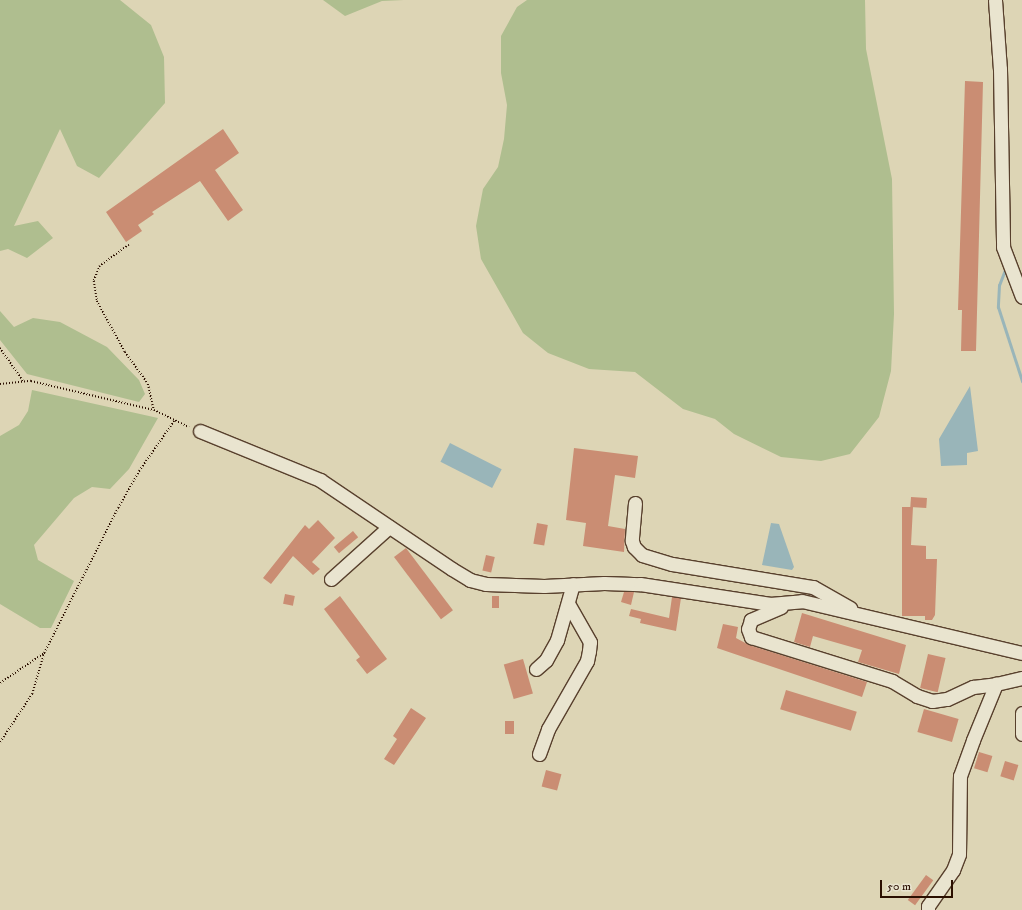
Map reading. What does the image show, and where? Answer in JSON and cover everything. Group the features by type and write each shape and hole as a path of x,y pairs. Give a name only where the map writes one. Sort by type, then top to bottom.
{"street":[{"path":"995,0 1000,69 1003,247 1009,267 1022,296"},
{"path":"200,431 320,480 470,580 486,584 640,584 770,604 802,601 1022,653"},
{"path":"636,503 632,541 634,547 642,555 672,564 813,587 874,619"},
{"path":"331,580 390,527"},
{"path":"536,669 546,660 553,646 569,605 573,584"},
{"path":"793,602 757,616 749,624 748,633 754,639 892,681 917,696 932,701 947,699 973,687 996,684 1022,678"},
{"path":"539,754 548,729 587,661 590,642 569,605"},
{"path":"928,910 928,906 953,870 959,854 960,776 996,684"},
{"path":"1022,713 1022,734"}],"path":[{"path":"129,245 100,266 94,281 97,301 117,340 148,384 154,410"},
{"path":"0,348 24,382"},
{"path":"0,384 24,382 154,410 178,423"},
{"path":"0,742 32,694 44,653 121,501 174,421"},
{"path":"0,683 44,653"}],"green space":[{"path":"0,0 120,0 151,25 164,57 165,103 99,178 77,166 60,129 14,226 38,221 53,238 27,258 8,249 0,251"},
{"path":"323,0 404,0 382,1 345,16"},
{"path":"527,0 865,0 866,49 892,179 894,314 891,371 879,417 850,454 821,461 781,457 734,434 715,419 683,409 635,372 589,369 548,353 523,333 481,259 476,226 483,189 498,167 504,139 507,105 501,73 501,36 517,7"},
{"path":"0,311 14,327 33,318 60,322 107,347 139,380 145,394 139,402 27,374 0,340"},
{"path":"32,390 158,418 129,469 110,489 92,487 74,498 34,545 38,560 74,581 51,628 40,628 0,604 0,436 19,425 28,411"}],"water":[{"path":"970,386 978,451 967,453 967,465 941,466 939,439"},
{"path":"450,443 502,469 492,488 440,462"},
{"path":"771,523 779,524 794,567 792,570 762,565"}],"building":[{"path":"965,81 983,82 976,351 961,351 962,310 958,310"},
{"path":"223,129 239,153 215,170 243,210 228,221 200,181 152,212 154,214 138,225 142,231 126,242 106,212"},
{"path":"574,448 638,456 635,478 615,475 608,526 625,529 624,552 583,546 586,523 566,520"},
{"path":"911,497 927,498 926,508 910,507"},
{"path":"902,507 913,507 911,545 926,546 926,559 937,559 935,615 932,620 925,620 925,616 902,616"},
{"path":"318,520 335,538 312,562 320,569 313,575 293,556 271,584 263,578 305,525 309,529"},
{"path":"537,523 548,525 544,546 533,544"},
{"path":"353,531 358,537 339,553 334,547"},
{"path":"406,548 453,610 441,619 394,557"},
{"path":"486,555 495,557 491,573 482,571"},
{"path":"624,592 634,592 631,605 621,602"},
{"path":"285,594 295,596 293,606 283,604"},
{"path":"340,596 387,659 367,674 356,660 360,657 324,609"},
{"path":"492,596 499,596 499,608 492,608"},
{"path":"672,597 681,598 676,631 640,623 641,619 629,616 631,609 669,618"},
{"path":"802,613 906,645 899,674 858,662 862,650 813,636 810,647 794,642"},
{"path":"723,624 738,627 736,638 749,645 867,682 862,697 717,648"},
{"path":"928,654 946,658 938,692 920,688"},
{"path":"523,659 533,694 514,699 504,665"},
{"path":"786,690 857,712 851,731 780,709"},
{"path":"411,708 426,718 394,765 384,759 397,739 393,736"},
{"path":"924,709 959,719 952,742 917,732"},
{"path":"505,721 514,721 514,734 505,734"},
{"path":"979,752 992,756 987,772 974,768"},
{"path":"1005,761 1018,765 1014,780 1000,776"},
{"path":"546,770 561,774 557,791 542,786"},
{"path":"926,875 933,880 915,905 908,900"}],"waterway":[{"path":"1006,267 999,285 998,307 1022,381"}]}
